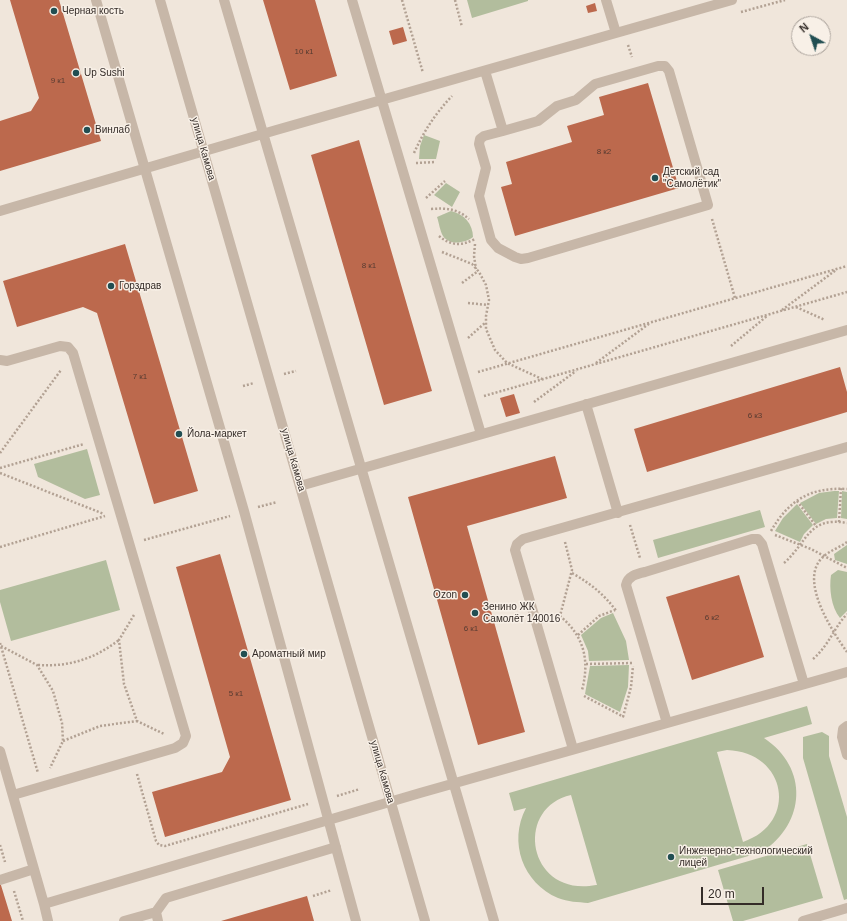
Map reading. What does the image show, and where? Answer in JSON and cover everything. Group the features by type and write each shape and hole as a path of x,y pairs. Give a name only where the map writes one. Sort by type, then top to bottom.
{"street":[{"path":"96,0 244,511 324,799 356,921"},
{"name":"улица Камова","path":"160,0 425,921"},
{"path":"224,0 494,921"},
{"path":"352,0 481,434"},
{"path":"606,0 616,33"},
{"path":"0,211 145,167 732,0"},
{"path":"658,66 665,66 669,71 708,205 521,259 494,245 478,196 486,168 479,144 480,139 484,136 503,131 538,121 557,106 576,100 598,83 658,66"},
{"path":"485,71 503,131"},
{"path":"300,486 847,330"},
{"path":"0,360 7,361 60,346 68,347 73,353 186,736 183,744 175,748 13,795"},
{"path":"586,404 621,512"},
{"path":"573,749 515,550 518,544 523,539 847,448"},
{"path":"667,723 626,585 627,580 632,576 758,539 762,544 804,684"},
{"path":"44,904 329,821 391,801 847,672"},
{"path":"847,726 843,729 842,737 847,755"},
{"path":"0,751 48,921"},
{"path":"124,921 157,916 166,898 336,848"},
{"path":"0,880 34,870"},
{"path":"803,921 847,908"}],"path":[{"path":"402,0 428,87"},
{"path":"455,0 462,27"},
{"path":"413,156 426,127 435,113 452,95"},
{"path":"415,163 436,162"},
{"path":"425,198 445,181"},
{"path":"708,205 736,298"},
{"path":"429,209 449,208 461,212 472,223"},
{"path":"436,233 450,243 461,245 475,239"},
{"path":"475,233 474,256 477,270"},
{"path":"441,251 472,264 486,285 488,305 486,329 495,350 507,364 542,380"},
{"path":"475,372 847,266"},
{"path":"780,311 838,268"},
{"path":"462,283 477,270"},
{"path":"482,396 847,292"},
{"path":"468,303 488,305"},
{"path":"796,307 847,330"},
{"path":"726,351 768,315"},
{"path":"466,340 486,322"},
{"path":"594,364 652,322"},
{"path":"0,452 73,353"},
{"path":"527,421 524,409 578,369"},
{"path":"281,375 296,371"},
{"path":"243,386 256,383"},
{"path":"0,468 98,440"},
{"path":"0,473 108,516 0,547"},
{"path":"839,522 841,488"},
{"path":"847,488 818,490 797,501 780,516 769,535 773,534 800,544 847,568"},
{"path":"797,501 816,526"},
{"path":"129,544 277,502"},
{"path":"621,512 645,572"},
{"path":"770,572 794,554 806,534 816,526 831,521 847,523"},
{"path":"561,529 572,573 560,616 578,635 585,654 586,664 582,690"},
{"path":"847,542 823,557 814,570 813,583 816,596 835,633 847,652"},
{"path":"572,573 593,585 607,598 620,618"},
{"path":"37,665 66,665 94,656 119,640 145,598"},
{"path":"578,635 599,616 615,610"},
{"path":"800,669 824,650 835,633 838,624 847,614"},
{"path":"119,640 124,684 137,721"},
{"path":"0,644 37,665 50,684 58,705 63,741 42,787"},
{"path":"0,644 42,787"},
{"path":"622,717 631,687 633,663 632,655"},
{"path":"586,664 633,663"},
{"path":"584,696 630,720 633,732"},
{"path":"63,741 100,726 137,721 183,744"},
{"path":"132,761 156,841 159,845 165,846 360,789"},
{"path":"332,882 336,896"},
{"path":"313,896 334,890"}],"green space":[{"path":"467,0 528,0 528,1 472,18"},
{"path":"424,135 440,141 436,159 419,159 420,146"},
{"path":"446,183 460,192 452,207 434,195"},
{"path":"451,211 460,214 467,220 473,232 473,237 462,242 453,242 443,236 437,217"},
{"path":"87,449 100,495 85,499 38,477 34,464"},
{"path":"839,491 837,518 826,519 816,524 800,503 819,493"},
{"path":"842,491 847,492 847,519 841,518"},
{"path":"797,504 813,525 804,534 800,542 775,531 783,518"},
{"path":"760,510 765,527 658,558 653,540"},
{"path":"847,545 847,564 835,560 834,554"},
{"path":"106,560 120,610 11,641 0,602 0,590"},
{"path":"838,570 847,572 847,611 840,618 831,597 830,586 831,575"},
{"path":"613,613 626,641 629,660 589,661 588,651 581,635 601,618"},
{"path":"629,665 628,687 620,712 585,694 590,666"},
{"path":"807,706 812,724 764,738 779,750 789,764 795,780 796,795 794,811 787,826 777,840 762,852 588,903 558,898 546,891 528,872 522,860 518,834 526,808 514,811 509,793","holes":["727,750 747,754 763,763 773,775 778,790 778,805 773,820 761,833 743,842 717,752","571,795 597,885 573,885 555,878 543,866 536,850 535,833 541,816 553,803"]},
{"path":"822,732 829,736 829,756 847,817 847,899 844,900 803,758 803,737"},
{"path":"807,844 823,898 743,921 733,921 718,870"}],"building":[{"path":"10,0 59,0 101,141 0,171 0,121 31,111 39,98"},
{"path":"263,0 315,0 337,76 290,90"},
{"path":"595,3 597,11 588,13 586,6"},
{"path":"403,27 407,41 393,45 389,31"},
{"path":"648,83 679,188 515,236 501,187 512,184 506,162 572,142 567,126 604,115 599,97"},
{"path":"359,140 432,391 384,405 311,155"},
{"path":"125,244 198,491 154,504 97,313 83,307 17,327 3,281"},
{"path":"840,367 847,392 847,412 647,472 634,429"},
{"path":"514,394 520,413 506,417 500,398"},
{"path":"555,456 567,498 467,526 525,732 478,745 408,497"},
{"path":"220,554 291,800 165,837 152,792 222,772 230,757 176,567"},
{"path":"739,575 764,657 692,680 666,597"},
{"path":"0,882 12,921 0,921"},
{"path":"307,896 314,921 221,921"}],"place":[{"name":"Черная кость","path":"54,11"},
{"name":"Up Sushi","path":"76,73"},
{"name":"Винлаб","path":"87,130"},
{"name":"Детский сад \"Самолётик\"","path":"655,178"},
{"name":"Горздрав","path":"111,286"},
{"name":"Йола-маркет","path":"179,434"},
{"name":"Ozon","path":"465,595"},
{"name":"Зенино ЖК Самолёт 140016","path":"475,613"},
{"name":"Ароматный мир","path":"244,654"},
{"name":"Инженерно-технологический лицей","path":"671,857"}]}
